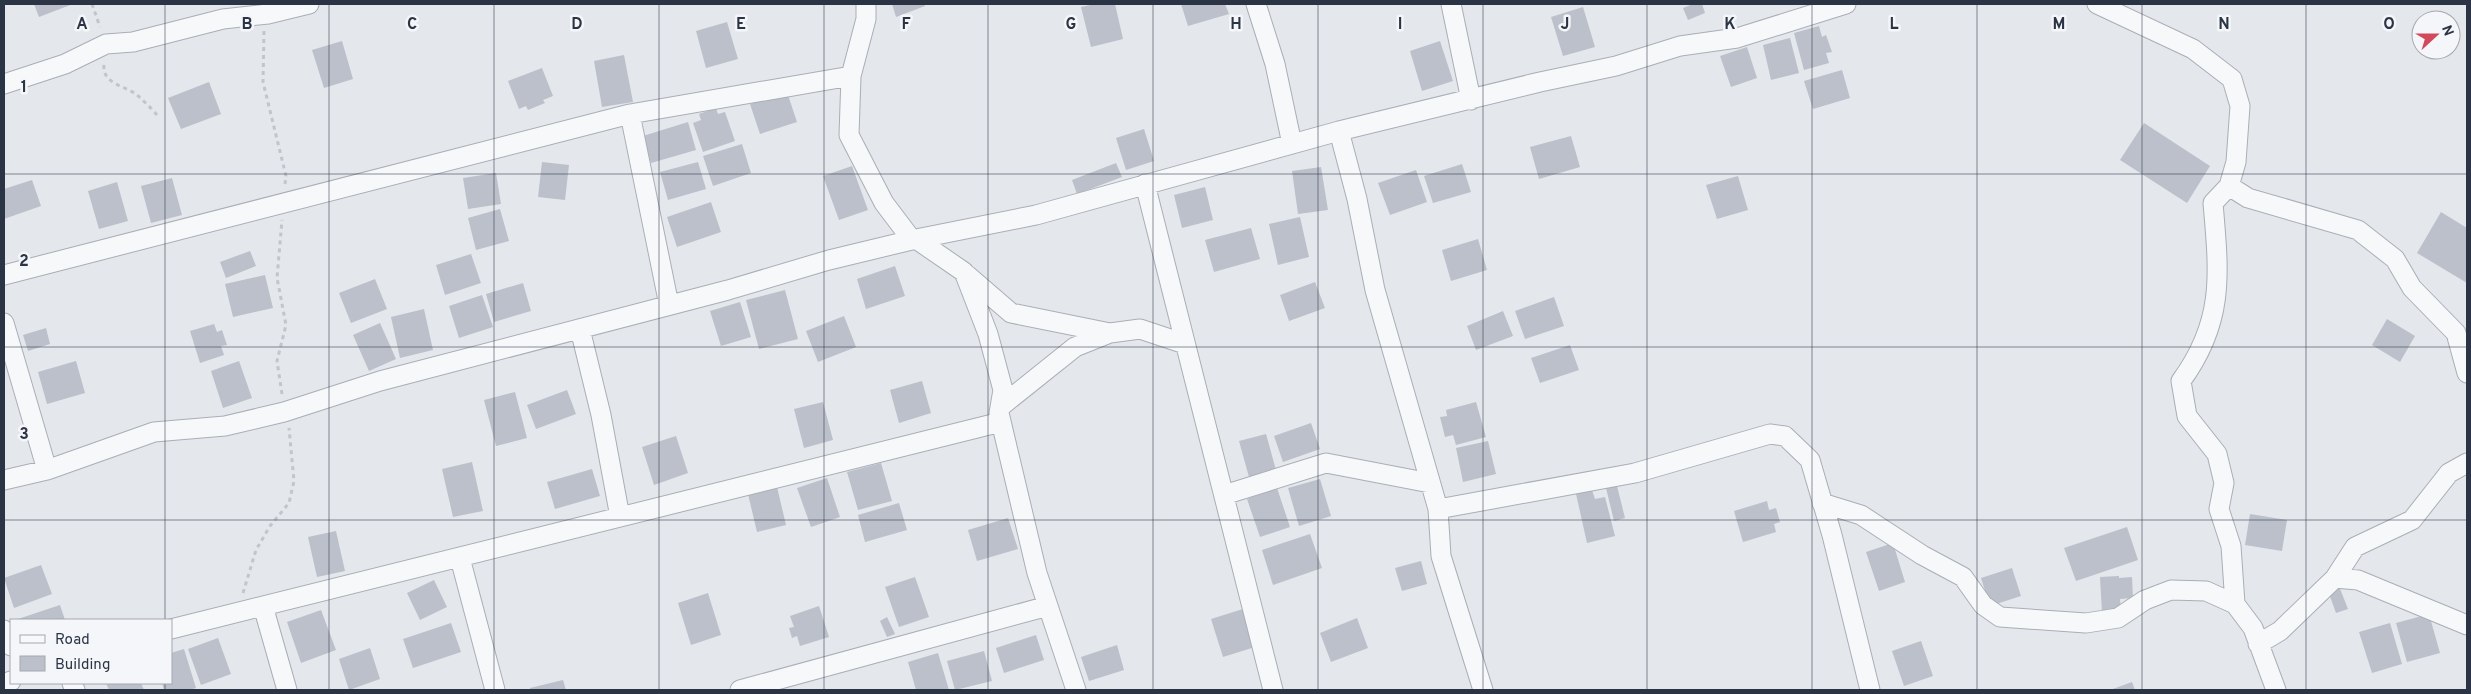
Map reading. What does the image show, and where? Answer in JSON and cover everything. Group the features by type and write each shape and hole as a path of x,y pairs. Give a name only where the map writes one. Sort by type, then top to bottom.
{"street":[{"path":"4,84 65,64 106,44 134,42 223,19 268,14 310,4"},
{"path":"866,4 866,19 851,76 849,135 884,203 914,239 964,272 1011,313 1110,333"},
{"path":"1256,4 1275,64 1292,144"},
{"path":"1451,4 1471,100"},
{"path":"4,480 47,470 154,432 225,426 284,412 380,381 669,306 828,260 914,239 1036,215 1339,131 1540,82 1616,66 1680,46 1737,38 1846,4"},
{"path":"2097,4 2193,49 2232,79 2240,106 2236,162 2229,186 2213,203 2218,260 2215,311 2197,360 2181,381 2187,416 2217,454 2224,483 2219,509 2231,546 2235,604"},
{"path":"4,275 630,114 851,76"},
{"path":"630,114 669,306"},
{"path":"1339,131 1357,199 1375,290 1438,509 1441,556 1483,690"},
{"path":"1145,184 1273,690"},
{"path":"2229,186 2248,198 2358,230 2395,259 2412,288 2456,333 2467,373"},
{"path":"964,272 990,343 1003,390 1000,414 1037,573 1076,690"},
{"path":"4,323 47,470"},
{"path":"580,329 600,415 620,517"},
{"path":"172,629 620,517 1000,414 1075,347 1110,333 1140,329 1185,344"},
{"path":"1438,509 1635,473 1770,434 1785,436 1798,446 1810,460 1870,690"},
{"path":"1224,495 1326,463 1430,483"},
{"path":"2258,644 2280,631 2335,578 2355,547 2412,520 2449,473 2467,463"},
{"path":"1822,502 1861,516 1922,555 1963,577 1983,605 2000,617 2086,623 2118,618 2146,600 2171,590 2206,591 2235,604 2253,628 2276,690"},
{"path":"460,558 495,690"},
{"path":"2335,578 2358,580 2467,624"},
{"path":"263,606 287,690"},
{"path":"740,690 1048,606"},
{"path":"4,630 10,644"}],"path":[{"path":"92,4 106,44 103,68 111,82 136,93 157,115"},
{"path":"237,612 256,550 270,526 290,503 294,481 290,431 284,412 277,361 286,325 277,278 286,176 263,82 264,31 268,14"}],"building":[{"path":"34,4 73,4 39,17"},
{"path":"892,4 924,4 925,6 896,17"},
{"path":"1095,4 1115,4 1123,39 1091,47 1081,7"},
{"path":"1181,4 1225,4 1229,14 1188,26"},
{"path":"1693,4 1702,4 1705,13 1688,20 1683,8"},
{"path":"1583,7 1595,47 1563,56 1551,17"},
{"path":"727,22 738,59 706,68 696,31"},
{"path":"1819,26 1822,37 1826,35 1832,52 1826,53 1829,63 1804,70 1794,33"},
{"path":"1790,38 1799,73 1771,80 1763,45"},
{"path":"342,41 353,79 324,88 312,50"},
{"path":"1440,41 1453,81 1422,91 1410,51"},
{"path":"1747,47 1757,78 1731,87 1720,56"},
{"path":"624,55 633,102 602,107 594,61"},
{"path":"542,68 553,96 543,100 545,103 528,110 526,106 519,109 508,81"},
{"path":"1842,70 1850,98 1813,109 1804,81"},
{"path":"209,82 221,114 181,129 168,98"},
{"path":"787,92 797,122 760,134 750,104"},
{"path":"716,108 718,114 725,112 735,141 703,152 693,123 701,120 699,114"},
{"path":"688,122 696,150 651,163 643,136"},
{"path":"2144,123 2210,166 2187,203 2120,160"},
{"path":"1144,129 1154,161 1126,170 1116,138"},
{"path":"1571,136 1580,167 1539,179 1530,147"},
{"path":"742,144 751,173 713,186 703,156"},
{"path":"542,162 569,165 565,200 538,197"},
{"path":"698,162 706,189 668,200 660,172"},
{"path":"1116,163 1122,177 1077,194 1072,180"},
{"path":"1462,164 1471,192 1433,203 1424,176"},
{"path":"852,166 868,210 839,220 823,176"},
{"path":"1321,167 1328,210 1298,214 1292,171"},
{"path":"1416,170 1427,202 1390,215 1378,183"},
{"path":"496,173 501,204 468,209 463,178"},
{"path":"1738,176 1748,210 1717,219 1706,185"},
{"path":"172,178 182,215 151,223 141,186"},
{"path":"32,180 41,206 4,219 4,189"},
{"path":"117,182 128,221 99,229 88,191"},
{"path":"1205,187 1213,220 1182,228 1174,195"},
{"path":"711,202 721,232 677,247 667,217"},
{"path":"500,209 509,241 476,250 468,218"},
{"path":"2441,212 2467,228 2467,283 2417,253"},
{"path":"1300,217 1309,257 1278,265 1269,224"},
{"path":"1251,228 1260,259 1214,272 1205,240"},
{"path":"1478,239 1487,270 1451,281 1442,250"},
{"path":"250,251 256,266 226,278 220,262"},
{"path":"471,254 481,283 445,295 436,265"},
{"path":"895,266 905,296 866,309 857,279"},
{"path":"265,275 273,308 233,317 225,284"},
{"path":"375,279 387,309 351,323 339,293"},
{"path":"1315,282 1325,308 1289,321 1280,295"},
{"path":"523,283 531,311 494,322 486,294"},
{"path":"785,290 798,339 759,349 746,300"},
{"path":"482,295 493,327 459,338 449,306"},
{"path":"1554,297 1564,326 1525,339 1515,311"},
{"path":"740,302 751,337 721,346 710,311"},
{"path":"424,309 433,350 400,358 391,317"},
{"path":"1503,311 1513,336 1476,350 1467,326"},
{"path":"844,316 856,347 818,362 806,331"},
{"path":"2387,319 2415,336 2400,362 2372,345"},
{"path":"380,323 396,359 369,371 353,335"},
{"path":"214,324 217,332 222,330 227,345 221,346 224,355 200,363 190,331"},
{"path":"46,328 50,344 28,351 23,335"},
{"path":"1570,345 1579,370 1540,383 1531,358"},
{"path":"76,361 85,393 47,404 38,372"},
{"path":"239,361 252,398 223,408 211,371"},
{"path":"922,381 931,413 899,423 890,390"},
{"path":"567,390 576,414 536,429 527,405"},
{"path":"515,392 527,438 496,446 484,400"},
{"path":"823,402 833,440 804,448 794,409"},
{"path":"1476,402 1486,437 1456,445 1453,435 1445,437 1440,417 1447,416 1446,410"},
{"path":"1311,423 1320,449 1283,462 1274,436"},
{"path":"1266,434 1276,470 1249,477 1239,441"},
{"path":"676,436 688,473 654,485 642,447"},
{"path":"1488,441 1496,474 1463,482 1456,448"},
{"path":"472,462 483,511 453,517 442,469"},
{"path":"881,463 892,501 858,510 847,472"},
{"path":"592,469 600,496 555,509 547,482"},
{"path":"827,478 840,517 811,527 797,488"},
{"path":"1320,479 1331,516 1299,526 1288,488"},
{"path":"1617,486 1625,518 1614,521 1606,488"},
{"path":"777,487 786,525 757,532 748,494"},
{"path":"1277,488 1290,527 1260,537 1247,499"},
{"path":"1592,490 1595,499 1605,497 1615,536 1587,543 1576,494"},
{"path":"1767,501 1769,510 1776,508 1780,522 1774,524 1776,532 1743,542 1734,511"},
{"path":"899,503 907,530 865,542 858,515"},
{"path":"2250,514 2287,520 2282,551 2245,545"},
{"path":"1008,518 1018,549 977,561 968,530"},
{"path":"2127,527 2138,560 2076,581 2064,548"},
{"path":"336,531 345,571 317,577 308,537"},
{"path":"1310,534 1322,568 1273,585 1262,550"},
{"path":"1893,543 1905,582 1879,591 1866,552"},
{"path":"1421,561 1427,584 1402,591 1395,568"},
{"path":"41,565 52,594 14,608 4,578"},
{"path":"2012,568 2021,596 1990,606 1981,578"},
{"path":"2119,576 2119,578 2132,577 2133,598 2120,599 2121,612 2102,613 2100,577"},
{"path":"915,577 929,617 899,627 885,587"},
{"path":"434,580 447,607 420,620 407,593"},
{"path":"2339,586 2348,609 2336,613 2328,591"},
{"path":"708,593 721,635 691,645 678,603"},
{"path":"60,605 65,619 18,619"},
{"path":"819,606 829,637 800,646 797,636 792,638 789,628 794,627 790,616"},
{"path":"1243,609 1255,647 1223,657 1211,619"},
{"path":"321,610 336,650 301,663 287,622"},
{"path":"2429,614 2440,653 2407,662 2396,623"},
{"path":"887,617 895,634 887,637 880,621"},
{"path":"1357,618 1368,648 1331,662 1320,633"},
{"path":"451,623 461,652 413,668 403,639"},
{"path":"2390,623 2402,664 2372,673 2359,632"},
{"path":"1036,635 1044,660 1004,673 996,648"},
{"path":"218,638 231,674 201,685 188,649"},
{"path":"1921,641 1933,676 1904,686 1892,651"},
{"path":"1117,645 1124,670 1089,681 1081,657"},
{"path":"370,648 380,679 349,690 339,659"},
{"path":"184,649 196,688 189,690 164,690 162,684 172,684 172,653"},
{"path":"984,651 992,681 955,690 947,661"},
{"path":"938,653 949,690 916,690 908,662"},
{"path":"563,680 566,690 530,690 530,688"},
{"path":"2132,682 2135,690 2110,690"},
{"path":"106,684 141,684 144,690 109,690"}]}
